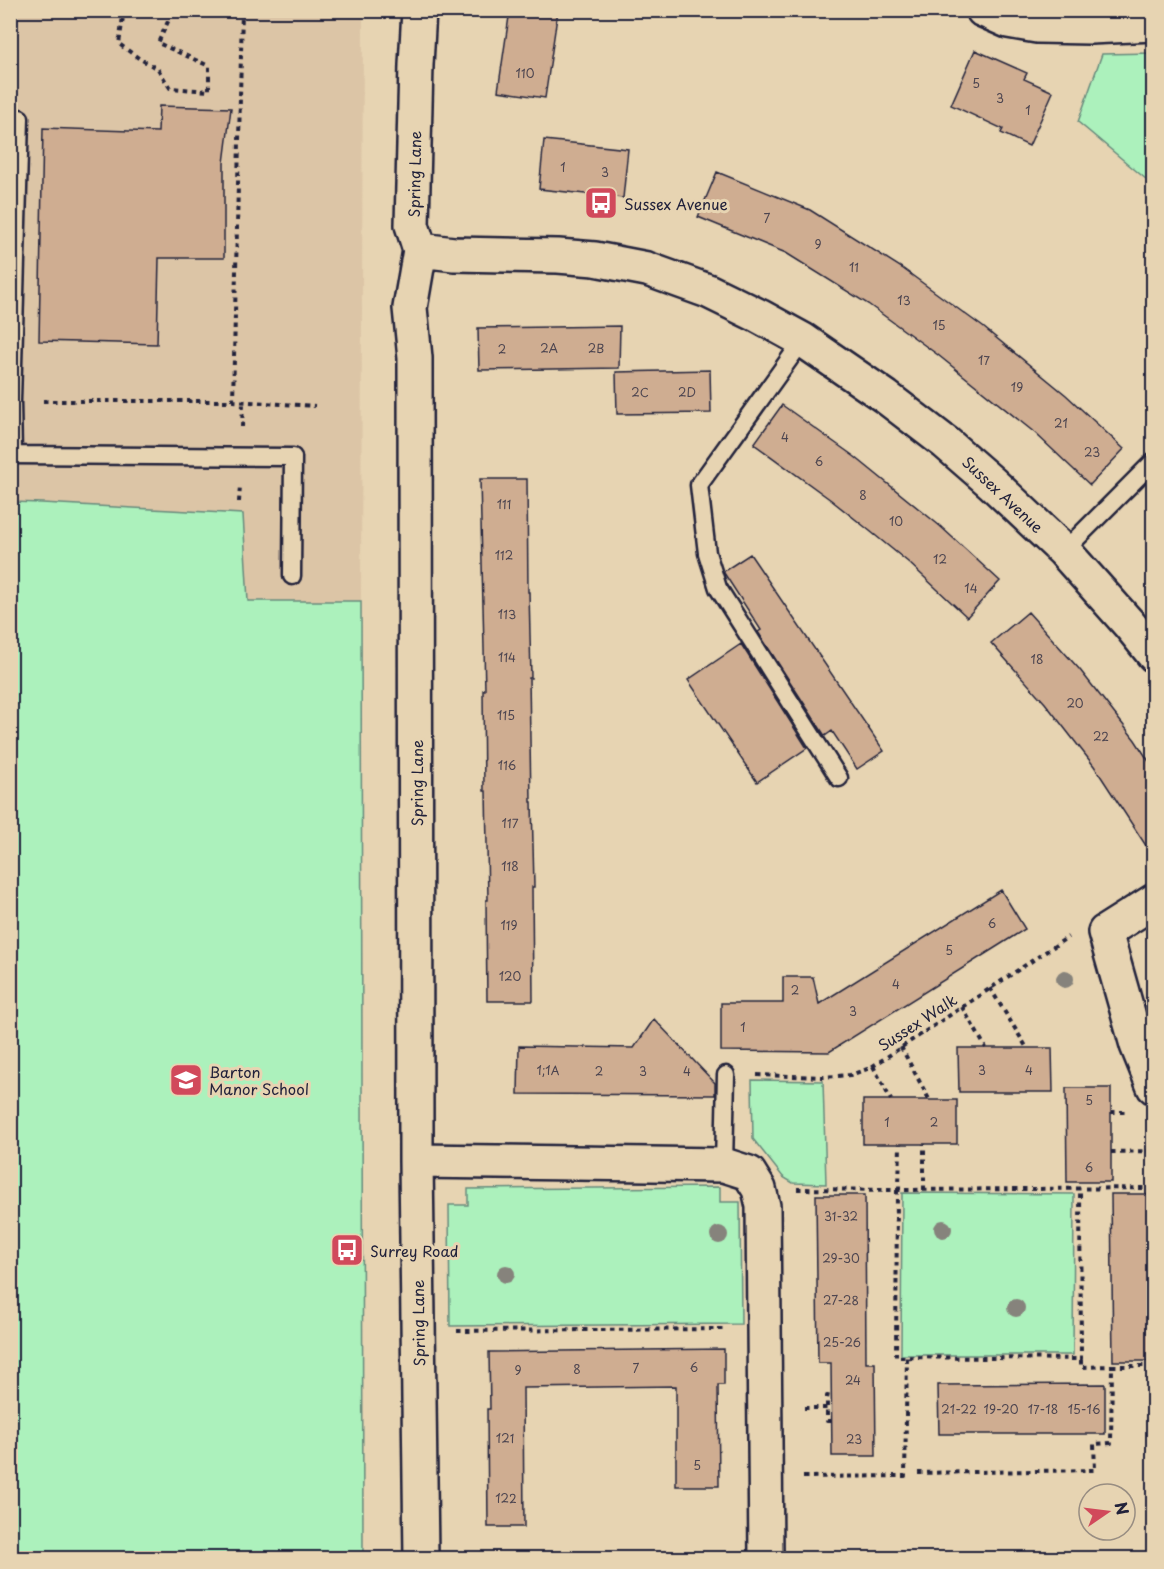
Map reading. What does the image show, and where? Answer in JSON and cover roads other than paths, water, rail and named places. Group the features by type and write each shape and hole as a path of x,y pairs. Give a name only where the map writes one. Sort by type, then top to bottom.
{"street":[{"name":"Spring Lane","path":"419,10 412,225 420,250 410,308 416,358 416,1161 421,1558"},
{"path":"983,10 1008,21 1037,26 1090,27 1154,24"},
{"name":"Sussex Avenue","path":"420,250 454,254 595,259 647,269 708,291 803,340 886,397 993,483 1064,551 1154,655"},
{"path":"1154,901 1105,932 1137,1045 1154,1087"},
{"path":"416,1161 723,1166 749,1173 759,1189 763,1206 766,1558"}],"lane":[{"path":"20,118 12,455 293,457 292,576"},
{"path":"803,340 699,485 707,553 718,588 839,778"},
{"path":"1064,551 1154,461"},
{"path":"723,1166 726,1075"}],"place":[{"name":"Sussex Avenue","path":"601,203"},
{"name":"Barton Manor School","path":"186,1080"},
{"name":"Surrey Road","path":"347,1250"}]}
